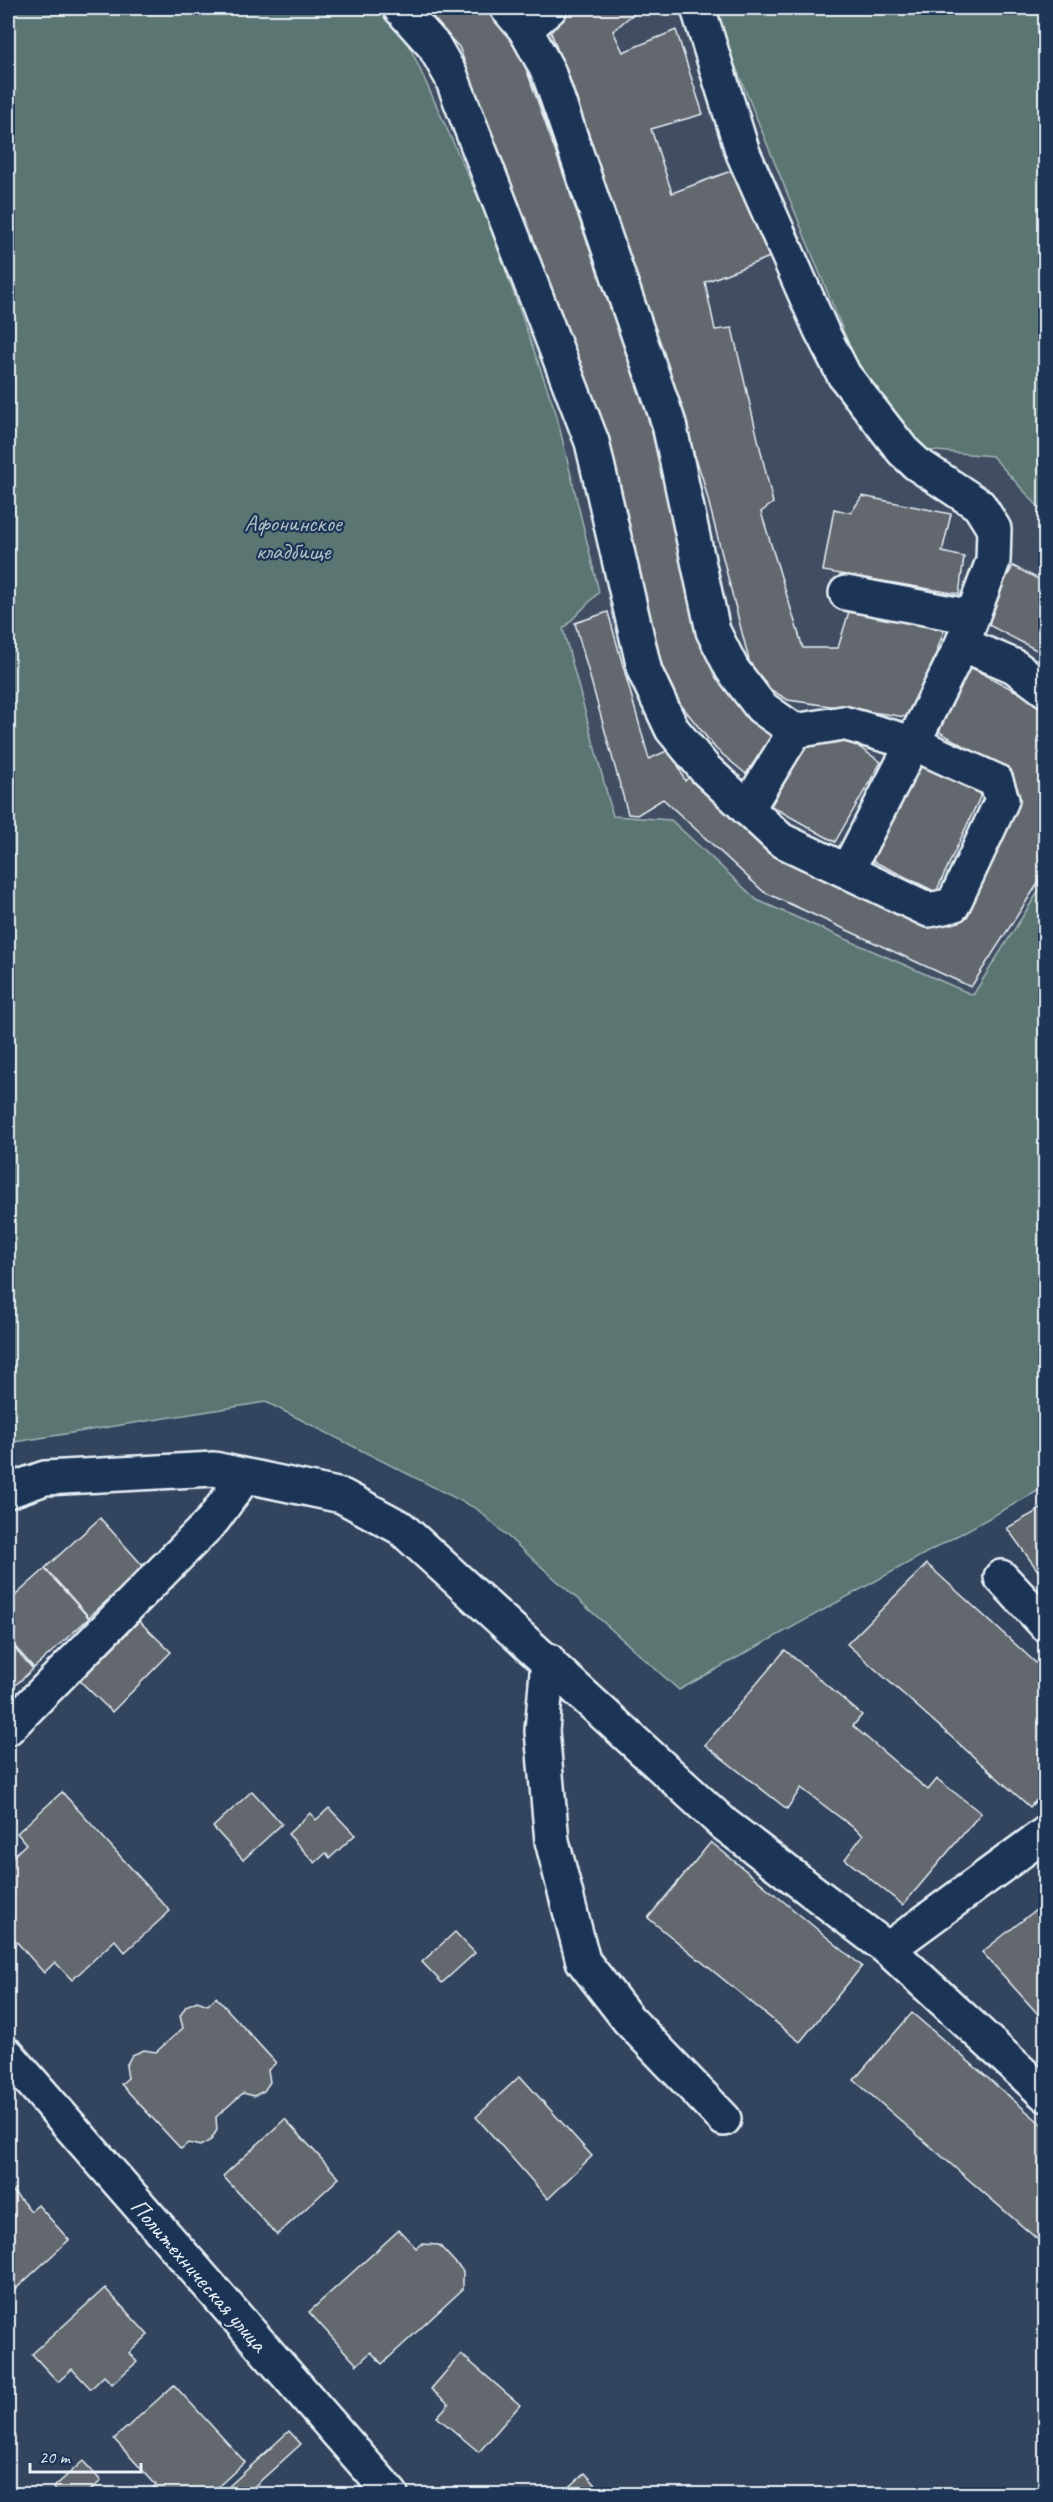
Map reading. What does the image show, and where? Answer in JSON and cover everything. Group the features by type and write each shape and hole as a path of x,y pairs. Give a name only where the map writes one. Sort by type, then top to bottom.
{"street":[{"path":"400,8 434,46 451,76 592,442 645,672 672,729 705,769 781,840 930,910 953,905 1002,800 996,781 913,743 843,723 795,731 761,707 732,669 712,631 669,423 548,71 516,18 550,8"},
{"path":"698,8 743,153 821,330 844,375 903,451 916,464 979,505 994,529 993,561 967,631 847,872"},
{"path":"846,593 967,631 1046,690"},
{"path":"747,809 795,731"},
{"path":"8,1491 45,1478 214,1469 342,1496 401,1528 548,1660 724,1824 888,1949 1046,2095"},
{"path":"8,1728 213,1520 245,1476"},
{"path":"1001,1576 1046,1625"},
{"path":"548,1660 542,1731 552,1841 583,1961 628,2019 724,2119"},
{"path":"888,1949 1046,1833"},
{"name":"Политехническая улица","path":"8,2055 391,2494"}],"shaded area":[{"path":"378,8 728,8 716,16 860,372 925,450 992,456 1045,514 1045,881 973,995 757,900 671,820 613,816 563,629 599,592 556,413 486,215 404,34"}],"green space":[{"name":"Афонинское кладбище","path":"8,8 378,8 404,34 486,215 556,413 599,592 563,629 613,816 671,820 757,900 973,995 1045,881 1045,1487 679,1690 477,1509 266,1402 8,1443"},
{"path":"728,8 1045,8 1045,514 992,456 925,450 860,372 715,16"}],"building":[{"path":"421,8 489,8 515,37 646,409 685,564 694,629 715,675 772,735 746,774 716,749 674,696 659,658 608,445 459,47"},
{"path":"566,8 640,8 613,31 623,52 676,30 703,114 651,129 672,193 736,169 770,257 705,282 715,330 732,328 773,503 761,512 803,648 838,648 850,608 946,625 913,718 788,700 761,684 750,664 703,480 580,109 547,22"},
{"path":"862,496 951,514 942,552 964,557 959,594 823,571 834,509 851,513"},
{"path":"1013,566 1046,583 1046,591 1037,606 1046,611 1046,655 981,621"},
{"path":"608,612 649,759 671,749 685,781 694,772 776,852 959,912 1020,799 1009,771 932,728 970,667 1046,707 1046,871 971,987 764,892 663,799 637,815 628,814 575,623"},
{"path":"844,737 881,762 835,842 771,806 809,740"},
{"path":"922,754 986,784 936,892 871,860"},
{"path":"1046,1506 1046,1582 1007,1528"},
{"path":"100,1518 144,1567 89,1617 45,1568"},
{"path":"927,1564 1046,1672 1046,1790 1030,1807 847,1644"},
{"path":"45,1569 89,1618 34,1668 8,1639 8,1602"},
{"path":"139,1621 171,1652 112,1712 80,1681"},
{"path":"8,1641 33,1669 8,1692"},
{"path":"785,1650 862,1715 853,1726 928,1790 937,1779 981,1813 903,1905 845,1859 863,1835 801,1788 787,1809 705,1745"},
{"path":"252,1791 282,1824 243,1860 213,1827"},
{"path":"62,1792 170,1911 125,1952 115,1940 72,1980 55,1962 44,1973 8,1932 8,1861 26,1844 17,1833"},
{"path":"329,1808 355,1835 330,1858 326,1853 315,1863 288,1834 310,1813 316,1820"},
{"path":"711,1842 862,1966 800,2042 648,1918"},
{"path":"1046,1902 1046,2023 982,1952"},
{"path":"455,1932 475,1953 442,1983 422,1962"},
{"path":"216,1997 276,2063 268,2070 270,2082 264,2091 254,2096 243,2093 216,2117 217,2130 211,2140 200,2146 188,2143 181,2149 121,2084 128,2078 126,2066 132,2055 144,2050 156,2052 183,2028 180,2016 186,2006 197,2001 208,2005"},
{"path":"912,2013 1046,2128 1046,2230 1037,2239 854,2080"},
{"path":"520,2076 592,2156 548,2199 476,2117"},
{"path":"285,2119 339,2178 277,2235 223,2176"},
{"path":"8,2186 31,2211 38,2205 69,2240 8,2296"},
{"path":"399,2230 416,2248 421,2244 439,2245 463,2271 463,2289 382,2364 371,2352 357,2365 309,2312"},
{"path":"105,2288 148,2335 129,2353 137,2362 112,2384 104,2376 91,2389 72,2369 58,2382 32,2354"},
{"path":"461,2354 520,2405 479,2452 437,2417 449,2404 431,2389"},
{"path":"174,2385 245,2462 210,2494 146,2494 156,2485 114,2439"},
{"path":"289,2431 301,2444 246,2494 229,2494 225,2490"},
{"path":"83,2461 101,2481 86,2494 59,2494 53,2488"},
{"path":"585,2473 604,2494 562,2494"}]}
